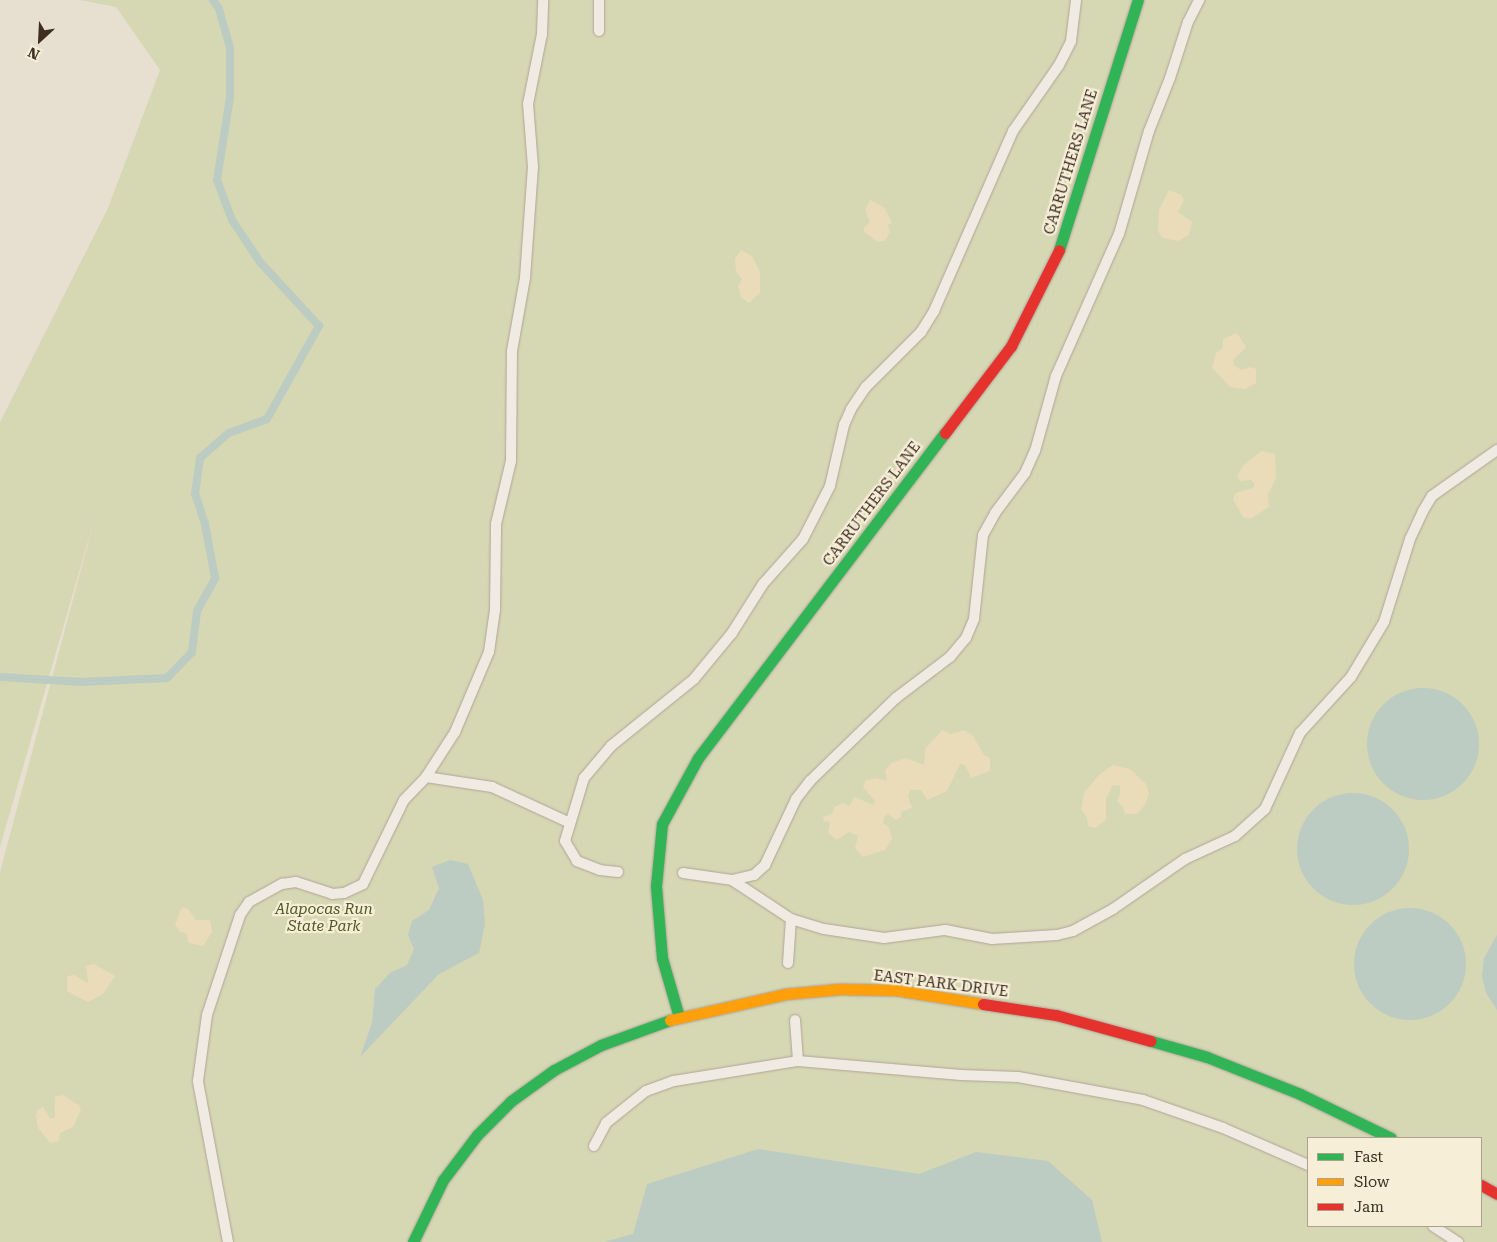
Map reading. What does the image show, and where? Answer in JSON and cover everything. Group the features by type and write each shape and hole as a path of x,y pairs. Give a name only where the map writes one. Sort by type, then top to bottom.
{"street":[{"name":"CARRUTHERS LANE","path":"679,1017 662,958 656,895 662,824 698,758 1011,346 1058,254 1138,0"},
{"name":"EAST PARK DRIVE","path":"413,1242 443,1180 477,1135 511,1101 554,1070 601,1045 679,1017 785,994 840,989 896,990 1056,1015 1207,1057 1300,1094 1389,1137"},
{"path":"1482,1186 1497,1194"}],"lane":[{"path":"228,1242 198,1081 207,1015 240,915 249,902 282,884 296,882 332,894 344,893 363,884 404,800 426,777 455,732 489,652 493,632 496,524 511,460 512,351 525,278 533,167 528,104 542,34 543,0"},
{"path":"599,0 599,31"},
{"path":"618,872 600,870 577,861 565,841 584,778 598,758 694,678 732,633 763,584 803,539 830,486 844,425 851,409 866,387 921,332 934,312 1013,130 1059,65 1071,41 1076,0"},
{"path":"683,873 732,880 754,875 765,865 796,799 810,781 896,698 950,657 966,638 974,619 984,535 995,513 1025,473 1035,451 1056,376 1119,234 1149,131 1170,78 1188,22 1199,0"},
{"path":"732,880 791,919 824,929 884,938 944,930 992,939 1057,935 1074,931 1113,909 1186,859 1235,836 1265,809 1300,733 1351,677 1368,652 1394,596 1410,538 1432,496 1497,450"},
{"path":"426,777 492,787 570,823"},
{"path":"788,963 791,919"},
{"path":"796,1020 798,1061"},
{"path":"594,1146 606,1123 646,1091 674,1081 798,1061 961,1075 1018,1077 1143,1100 1223,1128 1307,1165"},
{"path":"1435,1227 1458,1242"}],"green space":[{"name":"Alapocas Run State Park","path":"80,0 1497,0 1497,1242 0,1242 0,872 95,517 0,847 0,422 108,208 160,70 116,7"}],"sand":[{"path":"1169,190 1181,195 1184,200 1178,212 1192,222 1189,235 1178,241 1162,238 1158,231 1159,210"},
{"path":"870,200 884,207 892,223 888,225 890,232 885,241 878,242 864,232 864,227 870,222 865,210"},
{"path":"741,250 752,256 760,272 760,293 749,303 741,297 738,286 742,279 736,272 735,259"},
{"path":"1237,333 1246,347 1233,360 1234,365 1241,370 1251,367 1256,369 1256,383 1245,389 1230,387 1212,368 1216,353 1223,348 1223,339"},
{"path":"1261,451 1275,454 1276,478 1268,495 1269,507 1250,519 1243,517 1233,499 1236,493 1253,488 1255,484 1251,480 1240,481 1237,476 1243,466"},
{"path":"942,730 951,734 964,730 973,736 984,755 990,758 990,771 971,778 965,765 960,764 947,791 927,800 921,790 910,790 908,797 912,808 901,812 901,817 896,820 888,814 884,817 883,823 889,827 892,839 885,850 863,857 855,848 858,836 849,832 837,840 828,833 830,823 826,820 824,823 823,817 833,813 834,807 843,803 849,806 855,797 873,805 875,801 863,787 866,780 877,778 887,781 885,771 891,763 906,758 924,765 925,749"},
{"path":"1113,765 1130,769 1146,784 1149,793 1145,805 1137,814 1125,814 1123,807 1117,801 1120,795 1120,786 1113,785 1106,799 1106,820 1095,828 1088,826 1087,817 1081,810 1084,793 1099,775"},
{"path":"182,907 188,909 196,920 210,920 212,932 203,946 189,943 186,933 180,932 175,924"},
{"path":"94,964 115,976 103,994 88,1002 67,991 67,976 74,975 88,983 86,966"},
{"path":"63,1095 79,1105 81,1110 73,1127 60,1133 59,1141 50,1143 38,1128 36,1116 38,1110 43,1107 50,1118 55,1118 55,1097"}],"shaded area":[{"path":"1423,688 1444,692 1463,704 1475,723 1479,744 1475,765 1463,784 1444,796 1423,800 1402,796 1383,784 1371,765 1367,744 1371,723 1383,704 1402,692"},
{"path":"1353,793 1375,797 1393,809 1405,827 1409,849 1405,871 1393,889 1375,901 1353,905 1331,901 1313,889 1301,871 1297,849 1301,827 1313,809 1331,797"},
{"path":"450,860 468,864 483,900 485,924 479,953 439,974 360,1057 372,1023 375,989 390,973 407,965 414,949 408,935 412,921 429,910 439,888 432,867"},
{"path":"1410,908 1431,912 1450,924 1462,943 1466,964 1462,985 1450,1004 1431,1016 1410,1020 1389,1016 1370,1004 1358,985 1354,964 1358,943 1370,924 1389,912"},
{"path":"1497,935 1497,1010 1486,993 1482,976 1484,958"},
{"path":"758,1149 919,1174 976,1152 1048,1161 1092,1200 1102,1242 604,1242 633,1234 647,1184"}],"waterway":[{"path":"0,677 81,682 167,678 192,652 197,611 215,578 205,524 195,494 200,458 229,433 267,419 319,326 260,262 232,220 217,180 230,97 230,48 219,9 213,0"}],"traffic: fast":[{"path":"1059,250 1138,0"},
{"path":"679,1017 662,958 656,886 662,824 698,758 945,433"},
{"path":"413,1242 443,1180 477,1135 511,1101 554,1070 601,1045 670,1020"},
{"path":"1151,1041 1207,1057 1300,1094 1389,1137"}],"traffic: slow":[{"path":"670,1020 785,994 840,989 896,990 983,1004"}],"traffic: jam":[{"path":"945,433 1011,346 1059,250"},
{"path":"983,1004 1056,1015 1151,1041"},
{"path":"1482,1186 1497,1194"}]}
